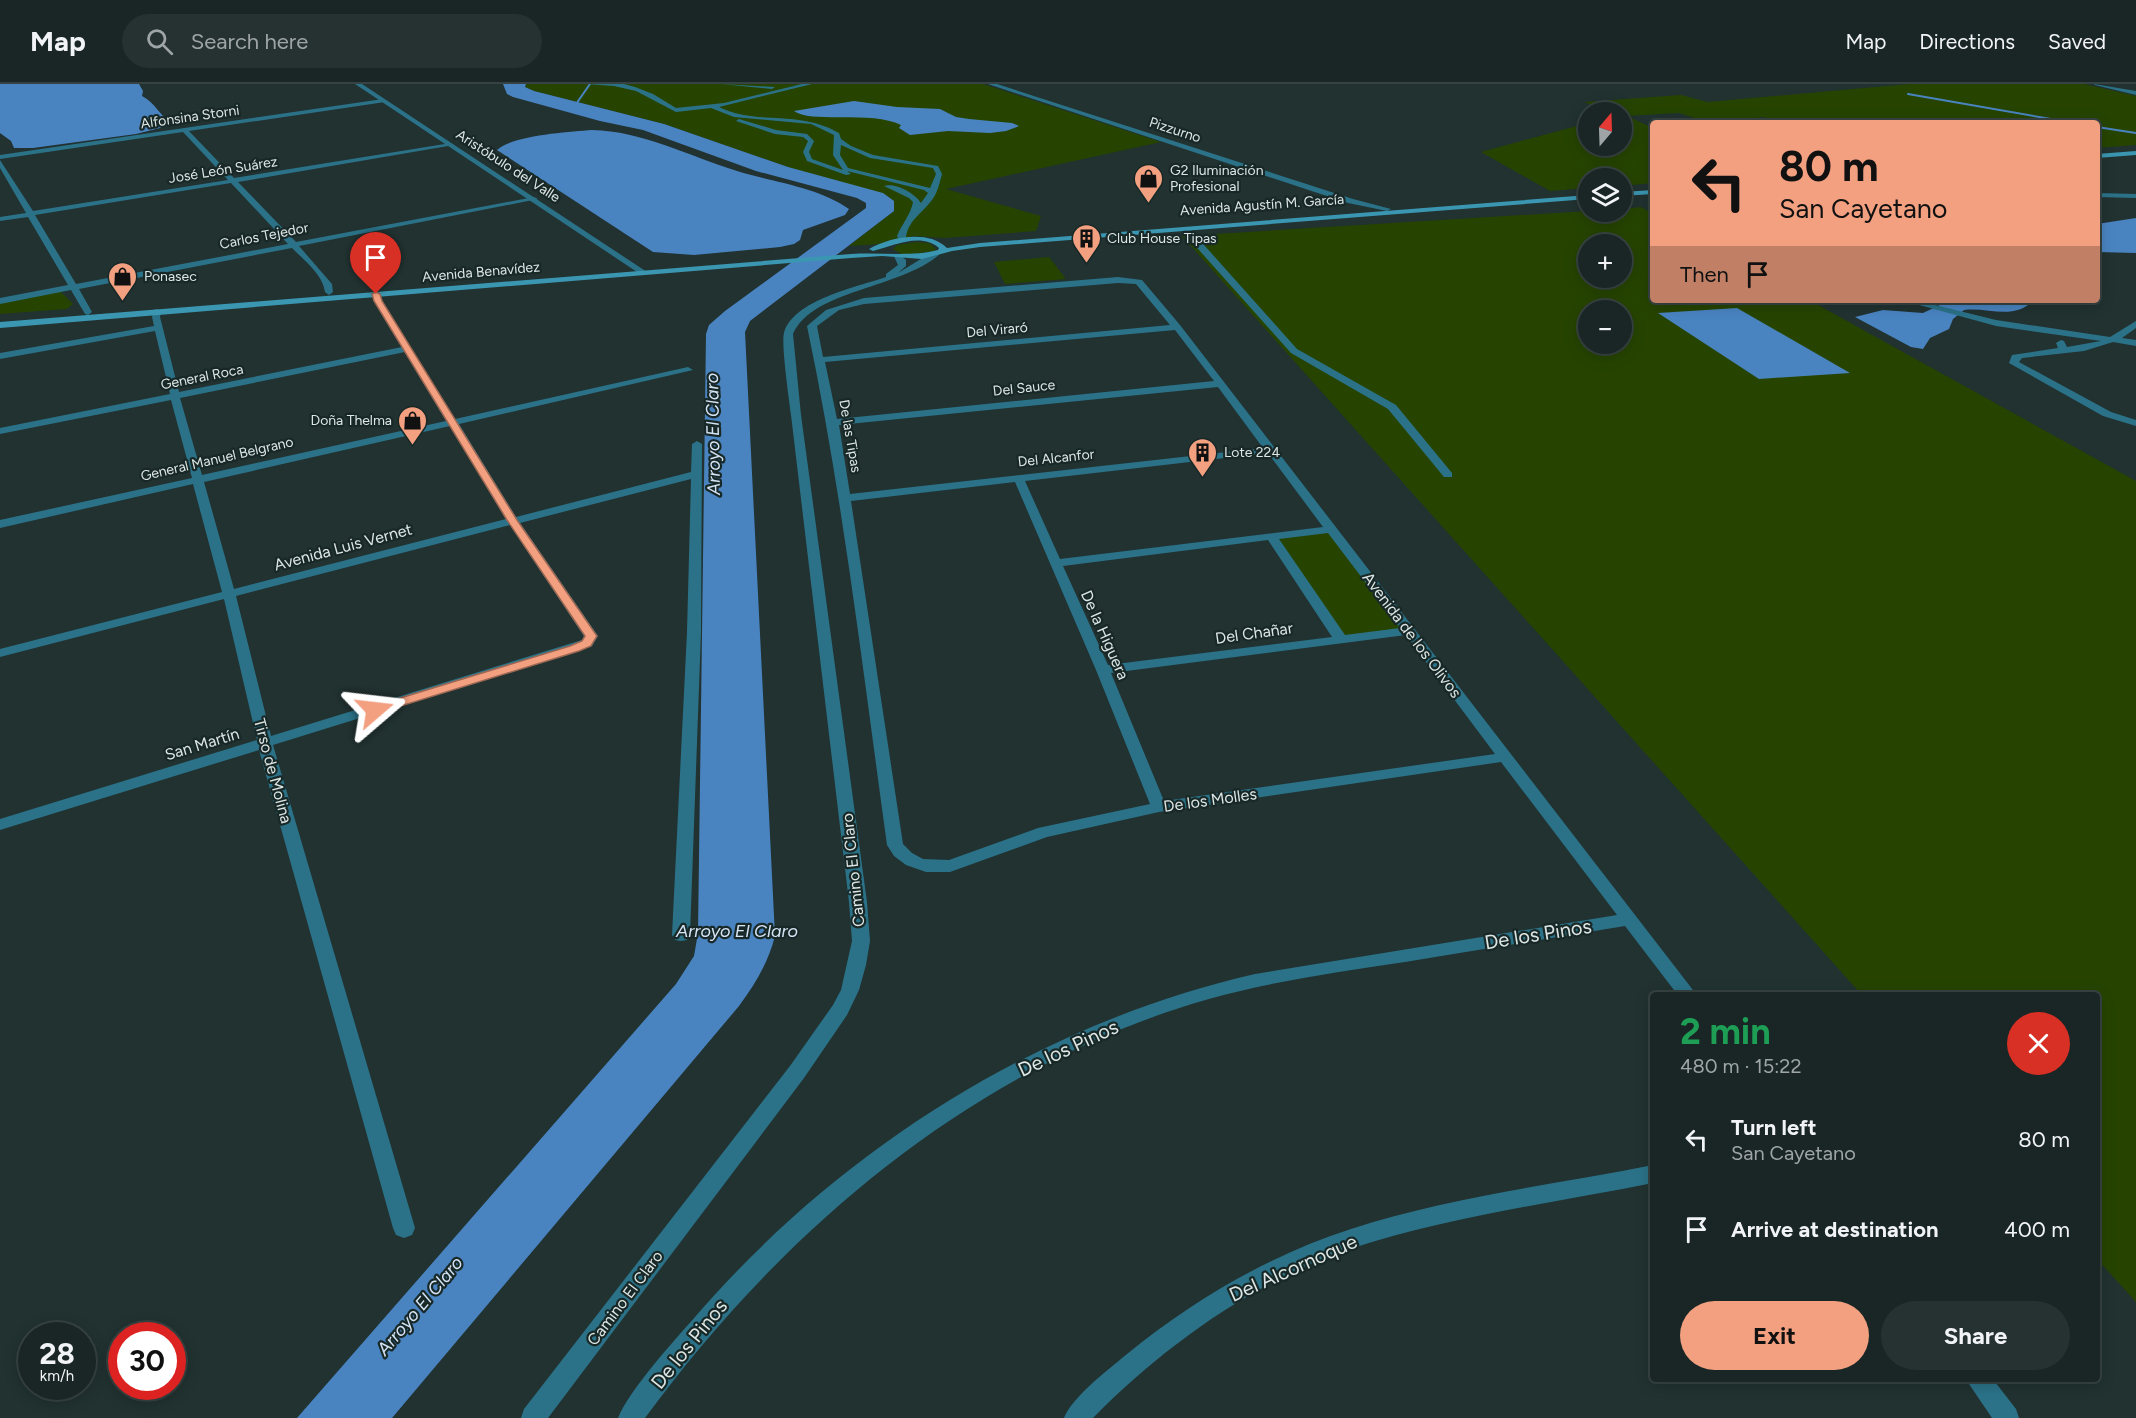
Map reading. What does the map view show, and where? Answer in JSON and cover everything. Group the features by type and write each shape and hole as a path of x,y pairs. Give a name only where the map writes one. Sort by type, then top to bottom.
{"main road":[{"path":"2100,154 2136,151"},
{"path":"1632,191 1650,190"},
{"name":"Avenida Agustín M. García","path":"903,240 921,239 937,242 983,240 1578,196"},
{"name":"Avenida Agustín M. García","path":"894,255 922,257 980,245 1578,196"},
{"name":"Avenida Benavídez","path":"0,319 328,292 640,269 785,261 853,253 903,240"},
{"path":"937,242 943,248 939,252"},
{"path":"889,245 887,251 894,255"},
{"name":"Avenida Benavídez","path":"0,325 794,256 853,253 894,255"}],"street":[{"name":"Aristóbulo del Valle","path":"358,84 640,269"},
{"path":"590,84 616,84 633,88 650,95 670,109 712,106 809,84"},
{"path":"724,84 787,89"},
{"name":"Pizzurno","path":"991,84 1351,201 1387,209"},
{"path":"2097,84 2136,93"},
{"name":"Alfonsina Storni","path":"0,159 383,101"},
{"path":"712,106 752,126 814,136 819,143"},
{"path":"732,115 792,119 826,126 837,134 837,160 846,169 913,184 932,192"},
{"path":"792,119 816,127 806,152 809,160 901,190 917,202 915,213"},
{"path":"184,130 295,244 328,284 328,292"},
{"path":"828,145 837,144 875,158 909,161 936,167 939,174 931,196 908,220 901,236 903,240"},
{"name":"José León Suárez","path":"0,219 451,145"},
{"path":"0,159 88,312"},
{"path":"2100,195 2136,196"},
{"name":"Carlos Tejedor","path":"0,301 534,199"},
{"path":"1344,212 1354,207 1351,201"},
{"path":"1185,229 1294,351 1392,407 1448,475"},
{"name":"Camino El Claro","path":"533,1418 797,1072 840,1010 850,990 861,941 858,902 796,415 789,334 794,321 810,308 884,279 906,273 939,252"},
{"name":"Camino El Claro","path":"884,279 902,266 902,260 894,255"},
{"name":"Avenida de los Olivos","path":"1134,280 1142,285 1177,327 1218,384 1332,529 1686,992"},
{"name":"De las Tipas","path":"921,865 909,860 895,845 845,498 833,423 812,326 827,312 853,303 1134,280"},
{"path":"376,294 378,301 512,520"},
{"path":"1916,303 1971,317 2136,343"},
{"name":"Tirso de Molina","path":"157,312 175,396 229,594 265,744 404,1228"},
{"path":"2136,324 2116,339 2100,346 2021,355 2015,357 2013,363 2107,414 2136,423"},
{"name":"Del Viraró","path":"820,360 1177,327"},
{"path":"0,356 159,328"},
{"path":"2045,330 2055,336 2064,350"},
{"name":"General Roca","path":"0,431 408,350"},
{"name":"General Manuel Belgrano","path":"0,524 688,370"},
{"name":"Del Sauce","path":"833,423 1218,384"},
{"path":"2107,414 2118,428 2136,432"},
{"path":"681,935 694,633 697,444"},
{"name":"Del Alcanfor","path":"845,498 1270,450"},
{"name":"Avenida Luis Vernet","path":"0,653 696,474"},
{"name":"De la Higuera","path":"1018,477 1103,670 1159,807"},
{"name":"San Martín","path":"0,825 587,644 591,636 512,520"},
{"path":"1055,563 1332,529"},
{"path":"1272,537 1340,638"},
{"name":"Del Chañar","path":"1103,670 1409,631"},
{"name":"De los Molles","path":"921,865 950,866 1044,832 1159,807 1505,757"},
{"name":"De los Pinos","path":"630,1418 691,1338 722,1302 831,1197 867,1168 945,1114 1054,1052 1155,1009 1206,993 1321,968 1631,919"},
{"name":"Del Alcornoque","path":"1076,1418 1108,1384 1159,1342 1206,1309 1256,1281 1314,1254 1358,1237 1417,1222 1650,1175"},
{"path":"1980,1382 2007,1418"}],"green space":[{"path":"526,84 983,84 1161,142 946,189 1041,216 1036,231 945,238 914,236 879,244 849,246 894,211 788,167 664,124 534,91 525,87"},
{"path":"1909,84 2084,84 2136,96 2136,145 2100,148 2100,120 1778,120 1762,117 1750,120 1701,120 1679,113 1632,116 1632,102 1584,102 1681,95 1708,102"},
{"path":"1632,118 1650,127 1650,183 1632,185 1632,168 1578,168 1578,189 1550,191 1481,152 1578,126 1578,156 1632,156"},
{"path":"1641,207 1650,212 1650,303 1814,303 2136,481 2136,1302 2100,1262 2100,992 1859,992 1182,236 1578,212 1578,222 1632,222 1632,208"},
{"path":"916,242 929,243 936,249 903,255 893,249 897,245"},
{"path":"1049,257 1066,279 1005,284 994,262"},
{"path":"60,291 73,304 67,309 0,314 0,302"},
{"path":"1332,529 1409,631 1340,638 1272,537"}],"water":[{"path":"0,84 139,84 143,91 142,96 172,125 136,134 33,148 14,148 11,141 0,133"},
{"name":"Arroyo El Claro","path":"503,84 526,84 525,87 534,91 664,124 788,167 883,193 894,201 894,211 750,321 745,332 775,936 765,964 739,1006 392,1418 297,1418 676,984 694,956 698,933 706,334 709,325 725,311 866,208 866,203 857,198 756,171 643,130 600,121 513,97 507,94"},
{"path":"854,101 897,107 940,109 956,117 1012,123 1019,126 1006,131 990,133 948,131 910,135 899,128 901,125 889,121 859,117 814,117 794,111"},
{"path":"592,130 611,131 647,139 737,171 809,190 849,209 845,215 803,230 800,240 794,244 694,255 653,252 497,150 528,138"},
{"path":"2136,218 2136,253 2100,252 2100,224"},
{"path":"2030,303 2009,312 1964,310 1953,319 1949,329 1930,338 1923,349 1911,347 1855,317 1883,310 1923,313 1942,304"},
{"path":"1737,308 1850,373 1759,379 1658,313"}],"waterway":[{"path":"574,107 590,84"},
{"path":"1908,94 2057,120"},
{"path":"2100,127 2136,133"}],"place":[{"name":"G2 Iluminación Profesional","path":"1149,204"},
{"name":"Club House Tipas","path":"1086,264"},
{"name":"Ponasec","path":"123,302"},
{"name":"Doña Thelma","path":"413,446"},
{"name":"Lote 224","path":"1203,478"}],"route":[{"path":"375,710 587,644 591,636 512,520 378,301 376,294"}]}
